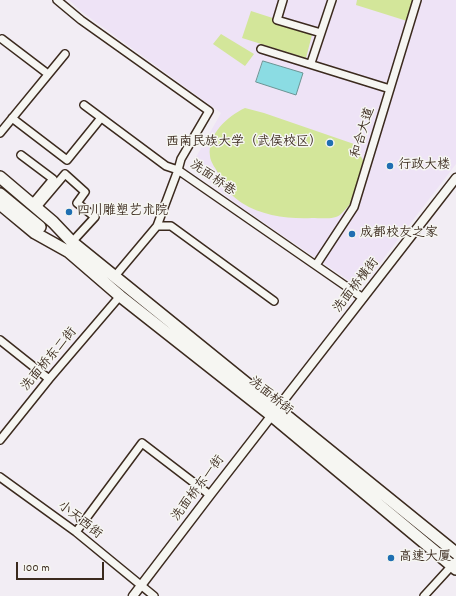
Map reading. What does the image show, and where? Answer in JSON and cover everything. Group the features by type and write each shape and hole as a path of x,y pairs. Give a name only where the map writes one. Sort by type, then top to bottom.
{"main road":[{"name":"洗面桥街","path":"0,177 120,296 275,412 456,553"},
{"path":"0,185 29,207"},
{"path":"0,194 29,207"},
{"name":"洗面桥街","path":"0,204 35,233 71,247 115,276 455,566"}],"street":[{"name":"洗面桥巷","path":"57,0 87,24 210,111 180,159 178,170 363,298"},
{"path":"283,0 277,20 321,33"},
{"path":"311,63 332,0"},
{"name":"和合大道","path":"316,265 354,207 417,0"},
{"path":"2,39 48,74"},
{"path":"262,49 311,63 390,89"},
{"path":"0,133 65,54"},
{"path":"84,105 166,166 178,170 157,226 115,276"},
{"path":"12,118 67,160 101,118"},
{"path":"21,155 53,178 29,207"},
{"path":"29,207 65,174 85,192 77,203 95,217 71,247"},
{"name":"洗面桥横街","path":"275,412 456,178"},
{"path":"157,226 171,226 274,301"},
{"name":"洗面桥东二街","path":"0,440 49,379 120,296"},
{"path":"0,340 49,379"},
{"name":"洗面桥东一街","path":"133,596 275,412"},
{"path":"76,532 142,443 210,495"},
{"name":"小天西街","path":"0,477 76,532 154,596"},
{"path":"424,596 455,566"}],"shaded area":[{"name":"西南民族大学（武侯校区）","path":"69,0 456,0 456,164 367,280 354,284 235,203 191,166 221,113 82,12"}],"green space":[{"path":"357,0 413,0 407,21 356,5"},
{"path":"251,11 313,31 306,58 242,38"},
{"path":"221,34 254,54 245,66 213,44"},
{"path":"245,108 264,113 354,144 364,162 359,183 351,203 341,214 328,218 294,218 276,216 258,211 242,203 228,191 211,161 210,148 215,133 220,127 238,111"}],"water":[{"path":"263,61 303,73 296,95 256,82"}],"place":[{"name":"西南民族大学（武侯校区）","path":"330,143"},
{"name":"行政大楼","path":"390,166"},
{"name":"四川雕塑艺术院","path":"69,212"},
{"name":"成都校友之家","path":"352,234"},
{"name":"高速大厦","path":"391,558"}]}
